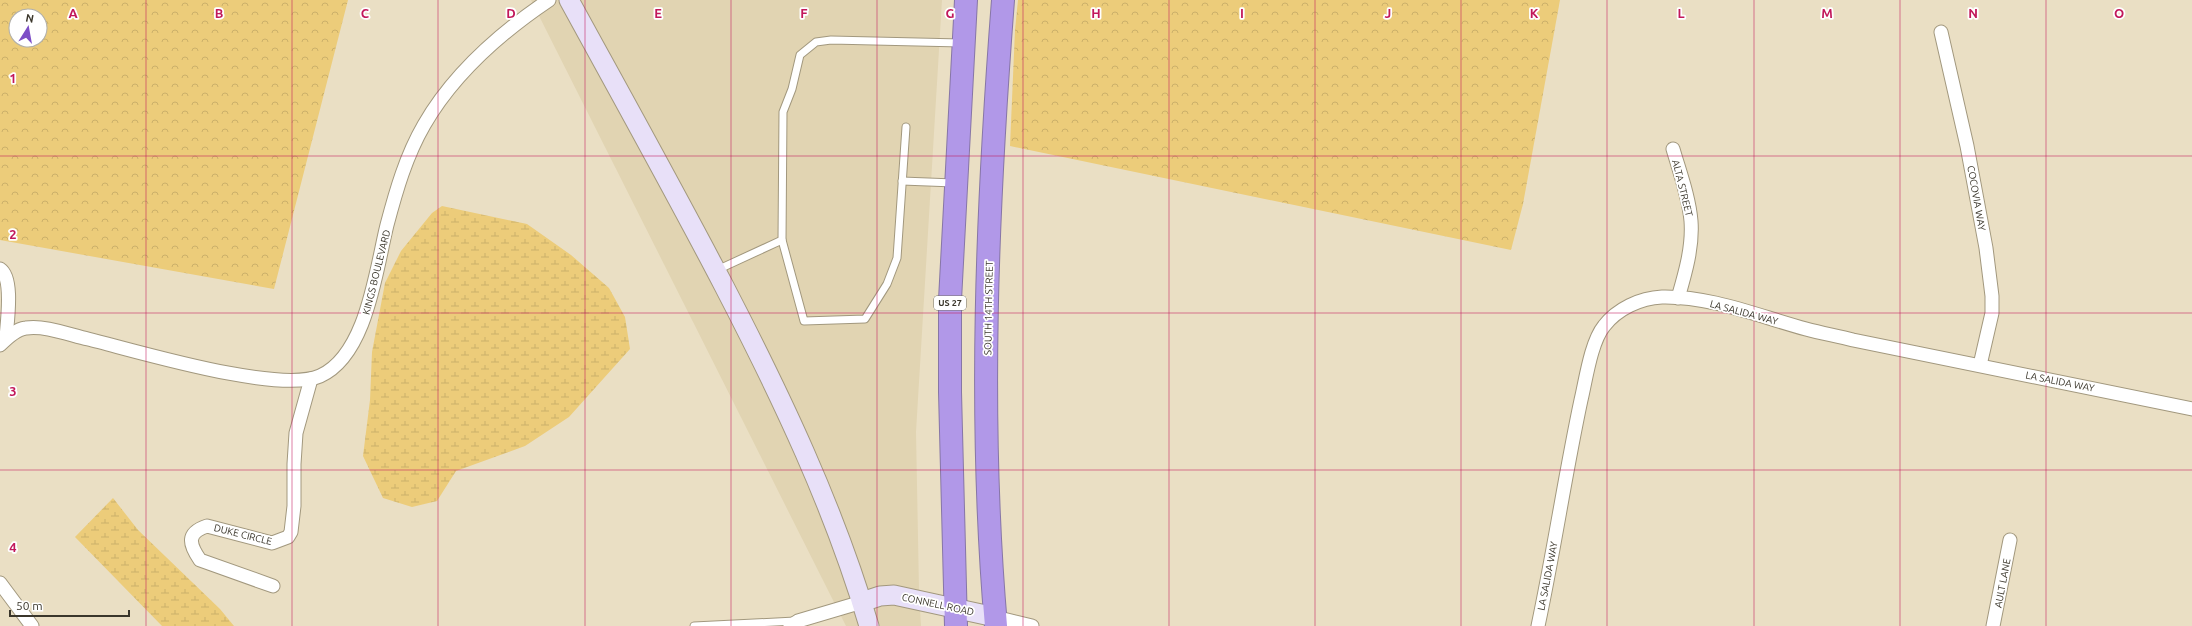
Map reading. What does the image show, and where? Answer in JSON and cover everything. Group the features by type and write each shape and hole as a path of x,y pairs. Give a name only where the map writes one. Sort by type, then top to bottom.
{"highway":[{"name":"US 27","path":"955,617 950,300 955,183 966,0"},
{"name":"SOUTH 14TH STREET","path":"995,621 989,502 988,302 990,208 1003,0"}],"street":[{"name":"KINGS BOULEVARD","path":"3,341 18,330 27,328 45,330 198,366 270,380 311,378 331,369 343,357 358,334 366,314 395,198 409,157 424,126 460,76 489,45 522,18 549,0"},
{"path":"569,0 716,271 763,361 830,513 862,602 869,626"},
{"name":"COCOVIA WAY","path":"1941,32 1968,146 1986,248 1992,296 1992,314 1980,365"},
{"name":"ALTA STREET","path":"1673,149 1687,196 1691,222 1690,246 1678,298"},
{"path":"0,269 5,272 8,282 3,341"},
{"name":"LA SALIDA WAY","path":"1538,626 1587,372 1599,334 1604,325 1631,304 1640,300 1660,297 1678,298 1726,305 1807,329 2192,409"},
{"name":"DUKE CIRCLE","path":"273,586 200,560 193,550 190,541 192,535 199,528 207,526 272,543 288,537 291,532 294,506 296,433 311,378"},
{"name":"AULT LANE","path":"1993,626 2010,540"},
{"path":"0,583 32,626"},
{"name":"CONNELL ROAD","path":"794,623 880,596 894,595 955,617 995,621"},
{"path":"995,621 1032,626"}],"lane":[{"path":"906,127 898,258 887,284 865,319 804,321 782,240 783,112 792,89 800,55 816,42 831,40 963,43"},
{"path":"902,181 955,183"},
{"path":"716,271 782,240"},
{"path":"694,626 794,623"}],"shaded area":[{"path":"531,0 559,0 681,222 755,366 796,453 822,517 860,626 846,626"},
{"path":"579,0 942,0 916,432 919,590 894,586 867,591"},
{"path":"881,605 893,605 920,609 921,626 878,626 873,608"}],"green space":[{"path":"0,0 348,0 274,289 0,240"},
{"path":"1018,0 1560,0 1523,204 1511,250 1010,146 1015,30"},
{"path":"442,206 527,224 571,255 609,288 625,317 630,349 569,417 525,446 456,471 437,501 412,507 383,498 363,456 370,400 372,352 385,283 401,251 432,213"},
{"path":"113,498 138,530 220,609 234,626 162,626 75,537"}]}
